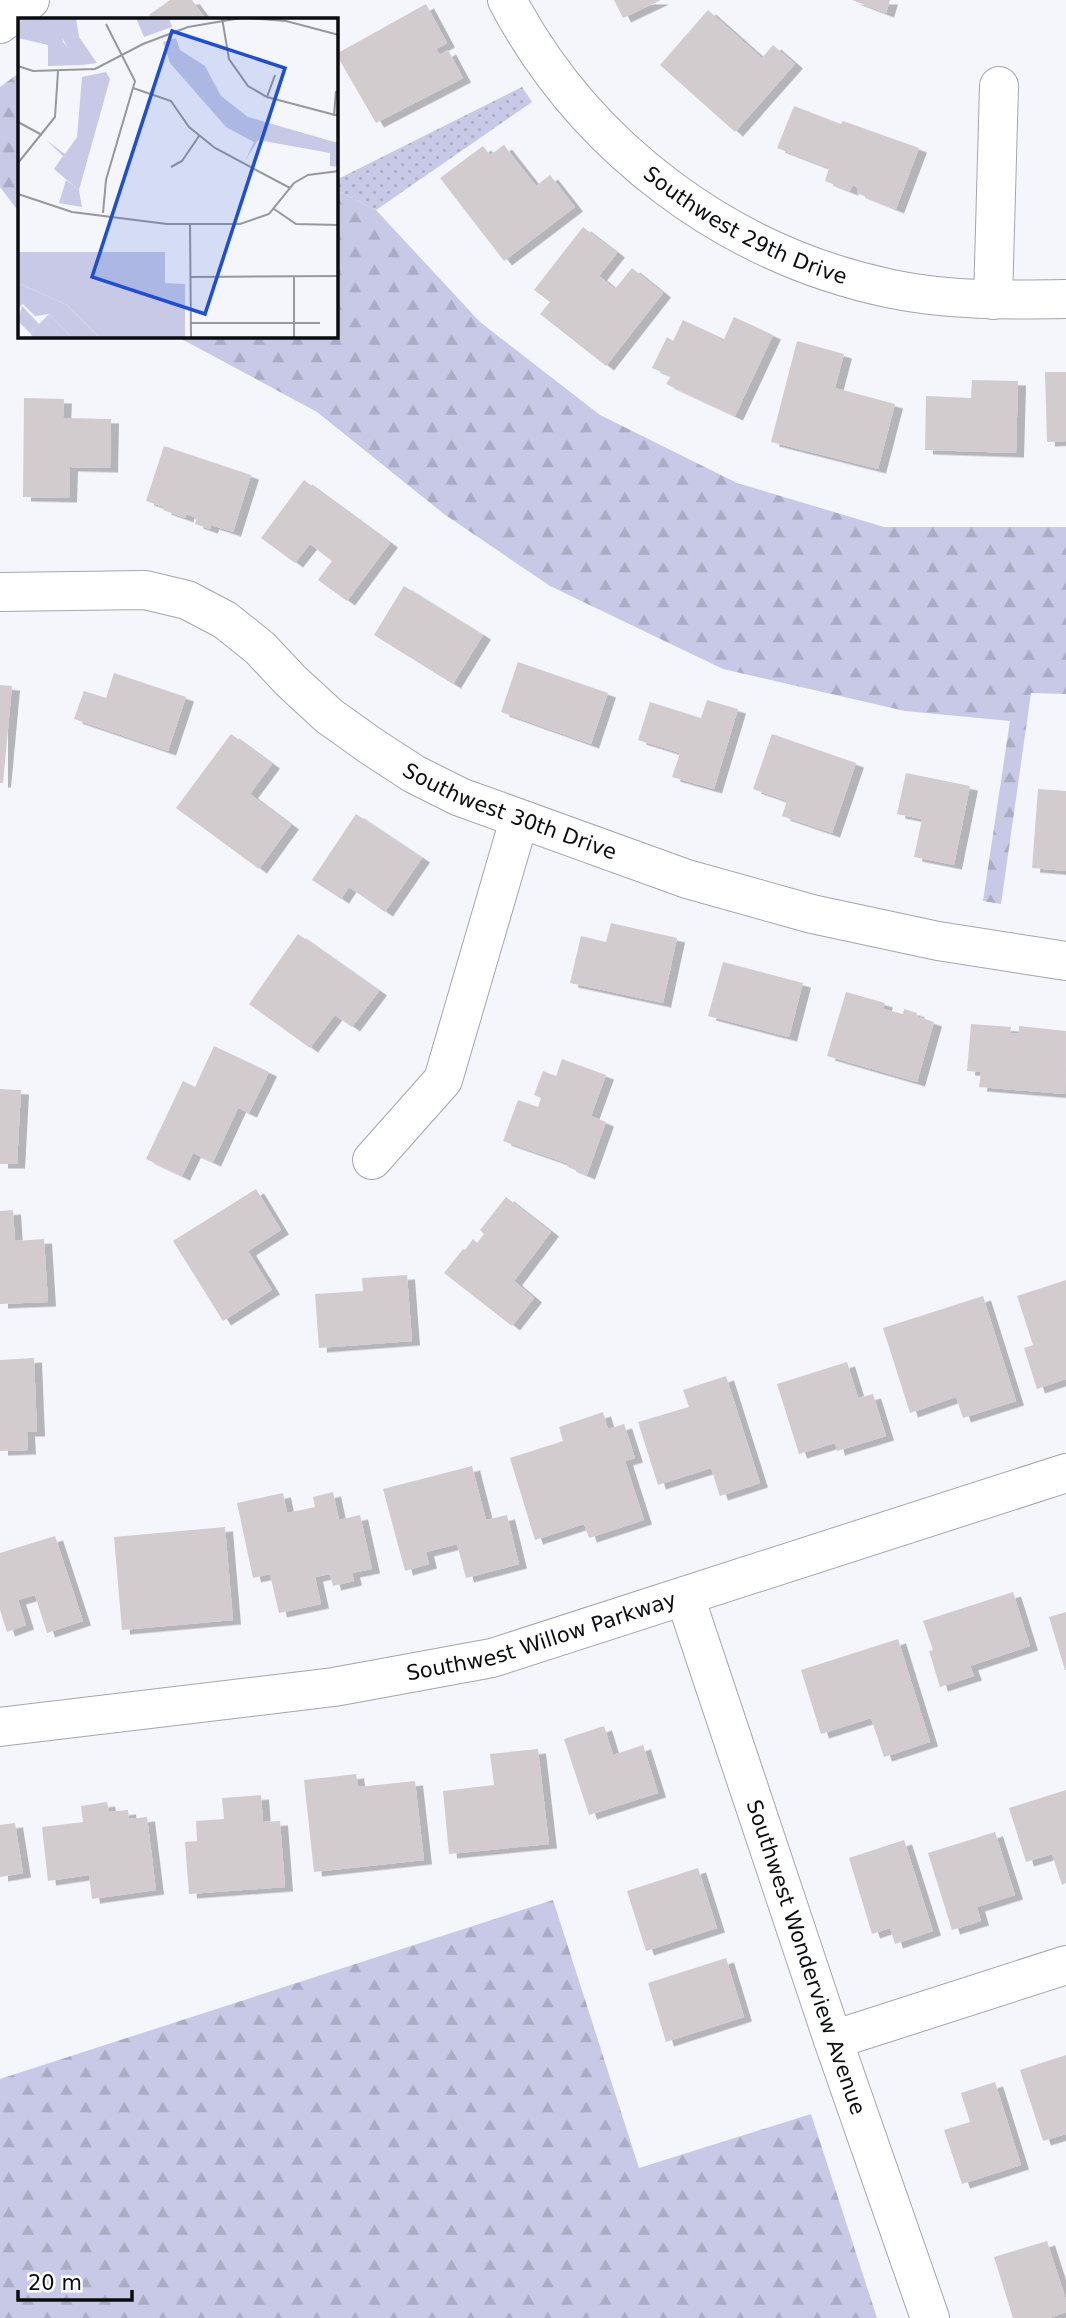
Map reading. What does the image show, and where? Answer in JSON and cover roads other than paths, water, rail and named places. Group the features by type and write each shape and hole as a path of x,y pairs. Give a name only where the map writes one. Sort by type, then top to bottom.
{"street":[{"path":"0,24 30,0"},
{"name":"Southwest 29th Drive","path":"507,0 533,46 595,124 669,190 710,218 753,242 845,278 893,289 993,300 1066,299"},
{"path":"993,300 999,86"},
{"name":"Southwest 30th Drive","path":"0,593 145,590 187,600 225,620 260,648 329,716 370,746 414,774 460,797 687,879 812,914 938,941 1066,961"},
{"path":"372,1160 443,1080 519,820"},
{"name":"Southwest Willow Parkway","path":"0,1727 334,1687 492,1658 1066,1473"},
{"name":"Southwest Wonderview Avenue","path":"685,1597 833,2040 930,2318"},
{"path":"833,2040 1066,1965"}]}
